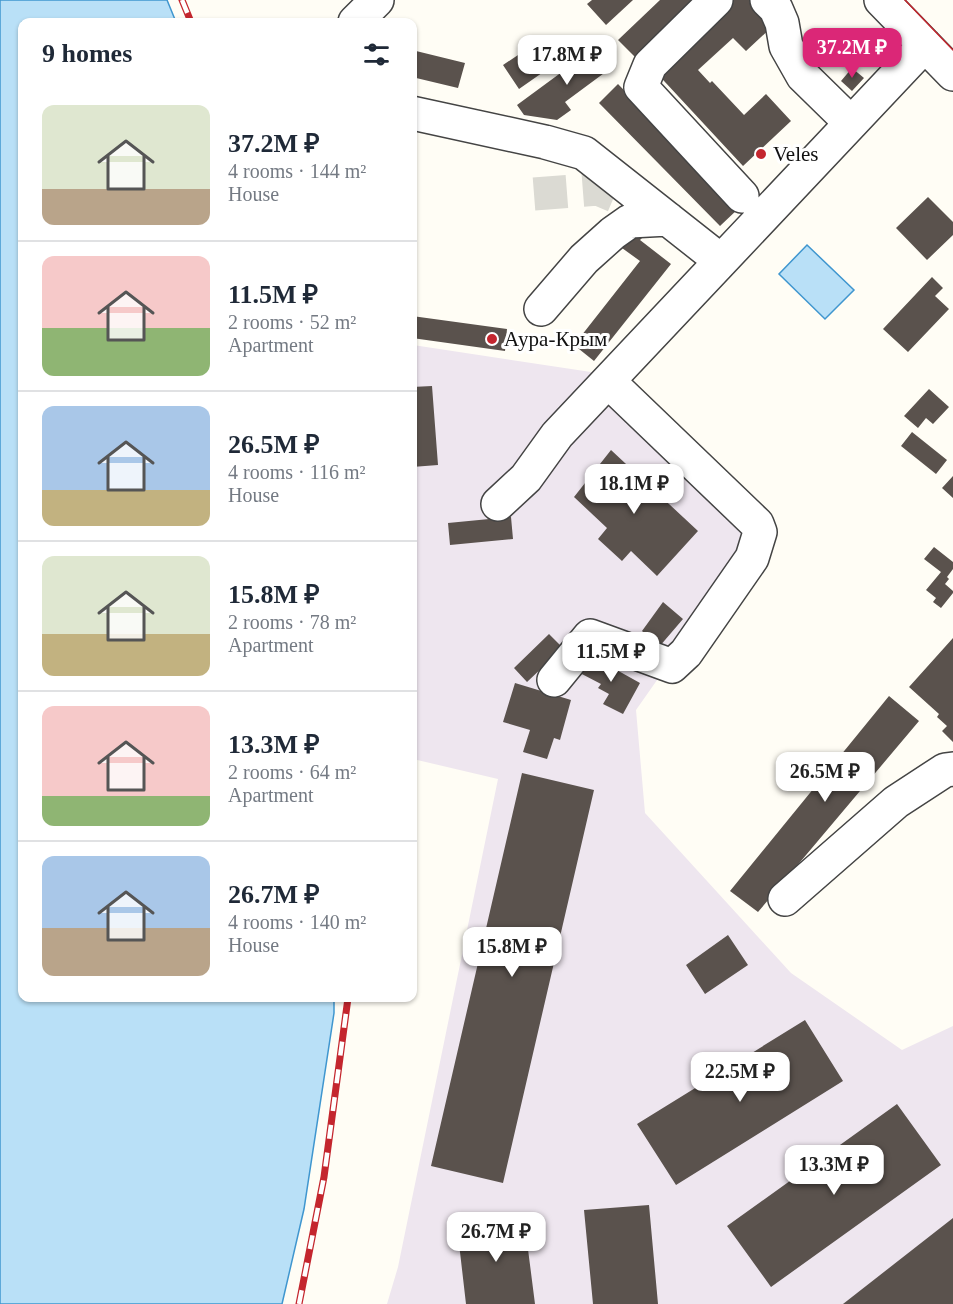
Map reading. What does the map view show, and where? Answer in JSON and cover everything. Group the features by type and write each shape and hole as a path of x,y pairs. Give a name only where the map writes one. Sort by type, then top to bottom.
{"street":[{"path":"359,18 377,0"},
{"path":"716,0 650,65 641,87 741,196"},
{"path":"767,0 776,9 782,23 786,46 802,76 851,123"},
{"path":"881,0 953,74"},
{"path":"498,504 526,478 557,435 925,45"},
{"path":"417,113 584,153 721,261"},
{"path":"541,309 584,259 613,233 630,221 668,219"},
{"path":"554,680 590,636 672,666 686,652 752,558 760,532 757,524 608,381"},
{"path":"785,899 896,802 945,770 953,769"}],"shaded area":[{"path":"417,346 591,372 754,542 636,710 645,813 791,973 902,1050 953,1026 953,1304 387,1304 398,1267 498,779 417,760"}],"water":[{"path":"0,0 167,0 174,18 18,18 18,1002 334,1002 334,1013 304,1209 282,1304 0,1304"},
{"path":"807,245 854,290 825,319 779,274"}],"building":[{"path":"592,0 633,0 606,25 587,4"},
{"path":"660,0 699,0 678,16 635,57 618,40"},
{"path":"726,0 751,0 774,25 746,51 733,38 698,70 710,83 712,81 744,115 766,94 791,121 743,166 652,68"},
{"path":"600,44 615,65 565,102 571,110 557,120 524,115 517,105"},
{"path":"533,45 549,68 519,89 503,65"},
{"path":"417,51 465,63 458,88 417,78"},
{"path":"852,68 864,78 852,91 841,81"},
{"path":"618,84 739,208 720,226 599,103"},
{"path":"928,197 953,222 953,235 927,260 896,228"},
{"path":"644,236 640,240 671,264 594,361 574,345 640,261 622,248 627,242 623,239"},
{"path":"932,277 943,288 935,296 949,309 908,352 883,329"},
{"path":"417,317 507,329 505,351 417,339"},
{"path":"432,386 438,465 417,467 417,387"},
{"path":"929,389 949,407 933,424 926,418 918,428 904,416"},
{"path":"912,432 947,460 936,474 901,446"},
{"path":"611,450 698,531 657,576 631,551 622,561 598,539 607,528 574,497"},
{"path":"953,476 953,498 942,488"},
{"path":"511,517 513,539 450,545 448,523"},
{"path":"934,547 953,562 953,569 945,584 953,593 941,608 933,602 936,598 926,590 941,572 924,559"},
{"path":"663,602 683,619 659,647 642,631"},
{"path":"549,634 563,648 527,682 514,668"},
{"path":"953,638 953,742 942,731 947,726 937,717 939,714 909,687"},
{"path":"588,654 640,683 623,714 603,704 609,694 598,688 601,684 578,672"},
{"path":"515,683 571,700 560,740 554,738 547,759 523,752 530,730 503,722"},
{"path":"889,696 919,721 758,912 730,891"},
{"path":"522,773 594,790 503,1183 431,1166"},
{"path":"728,935 748,965 705,994 686,965"},
{"path":"805,1020 843,1081 676,1185 637,1124"},
{"path":"897,1104 941,1165 771,1287 727,1226"},
{"path":"649,1205 658,1304 593,1304 584,1210"},
{"path":"524,1218 535,1304 466,1304 457,1226"},
{"path":"953,1218 953,1304 843,1304"}],"tunnel":[{"path":"534,194 598,189 650,211"}],"tram line":[{"path":"905,0 953,50"}],"railway":[{"path":"182,0 189,18"},
{"path":"299,1304 324,1177 347,1002"}],"place":[{"name":"Veles","path":"761,154"},
{"name":"Аура-Крым","path":"492,339"}]}
